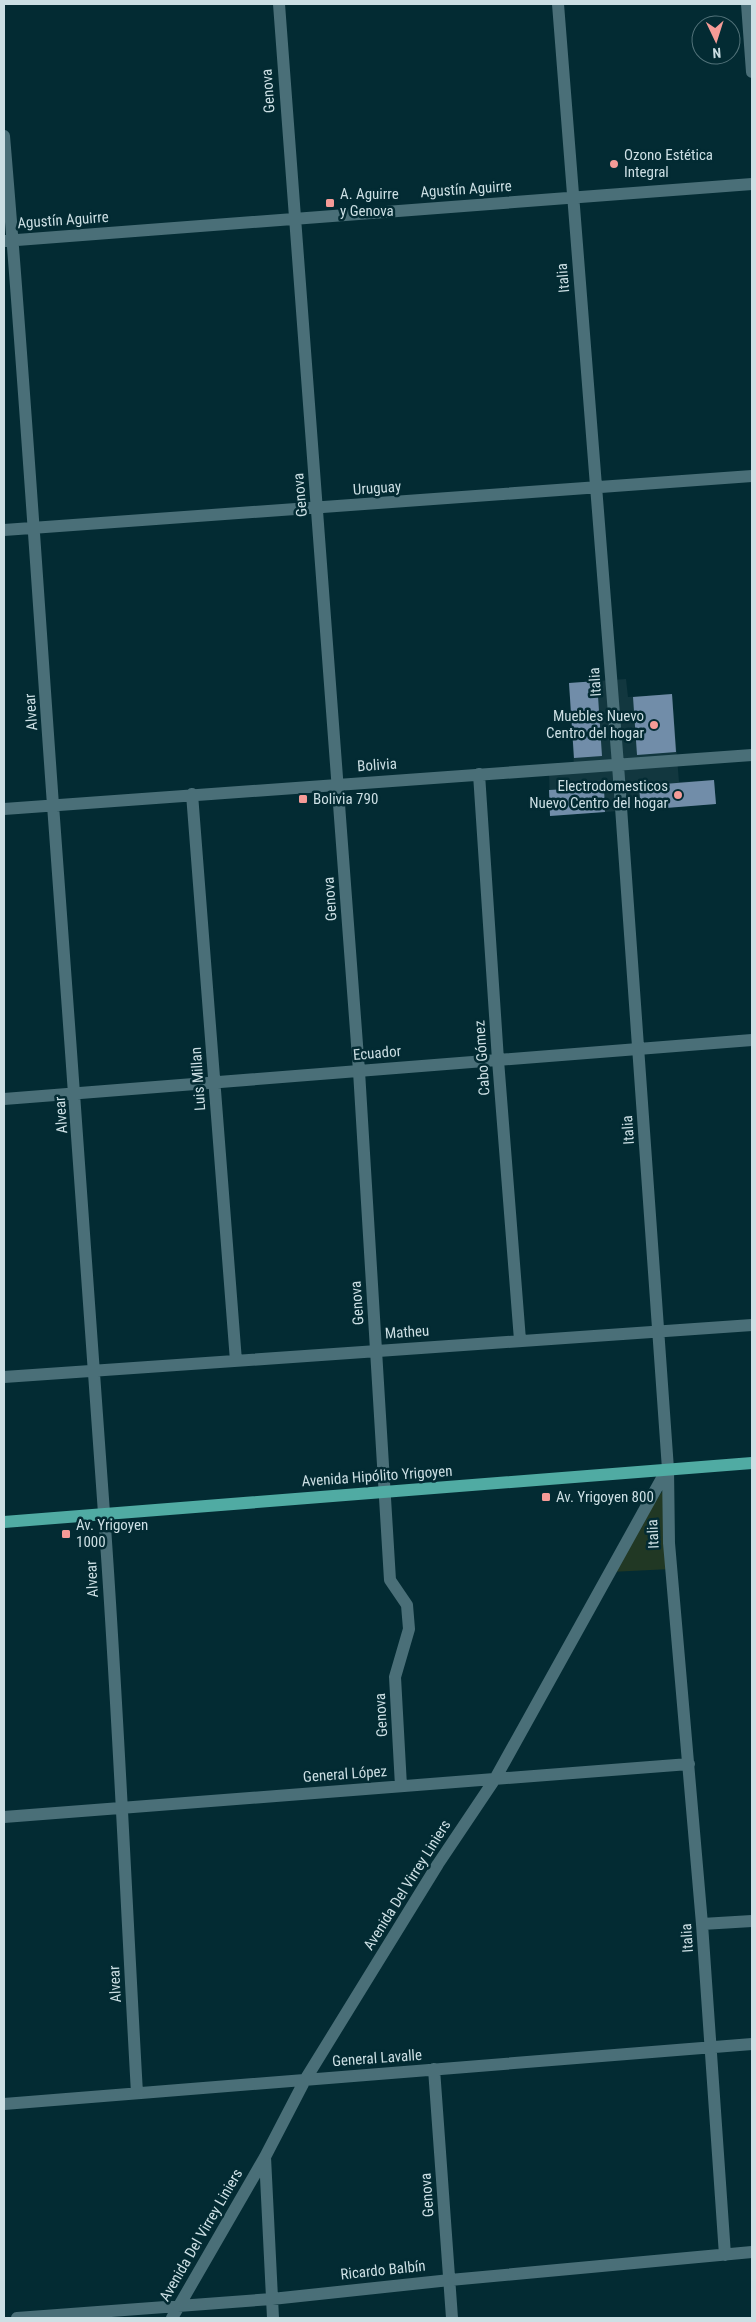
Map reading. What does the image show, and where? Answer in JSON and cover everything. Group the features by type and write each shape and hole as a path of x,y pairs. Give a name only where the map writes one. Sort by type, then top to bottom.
{"main road":[{"name":"Avenida Hipólito Yrigoyen","path":"4,1522 752,1463"}],"street":[{"name":"Genova","path":"279,4 359,1071 390,1580 407,1605 409,1630 395,1677 401,1786"},
{"name":"Italia","path":"558,4 618,764 668,1469 669,1543 702,1924 725,2255"},
{"path":"748,4 752,72"},
{"name":"Alvear","path":"4,136 8,240 35,528 53,805 76,1094 93,1371 104,1513 138,2093"},
{"name":"Agustín Aguirre","path":"8,240 752,184"},
{"name":"Uruguay","path":"4,530 318,509 752,476"},
{"name":"Bolivia","path":"4,809 752,755"},
{"name":"Cabo Gómez","path":"480,774 498,1060 520,1340"},
{"name":"Luis Millan","path":"192,794 236,1361"},
{"name":"Ecuador","path":"4,1099 752,1040"},
{"name":"Matheu","path":"4,1377 658,1330 752,1325"},
{"name":"Avenida Del Virrey Liniers","path":"172,2318 265,2157 305,2080 438,1864 494,1779 668,1469"},
{"name":"General López","path":"4,1817 689,1764"},
{"path":"702,1924 752,1921"},
{"name":"General Lavalle","path":"4,2104 752,2044"},
{"name":"Genova","path":"434,2070 452,2318"},
{"path":"265,2157 272,2318"},
{"name":"Ricardo Balbín","path":"17,2318 272,2298 752,2252"}],"shaded area":[{"path":"626,679 628,697 672,694 679,782 714,780 716,804 550,816 549,769 574,767 569,683"},
{"path":"667,1484 671,1569 610,1572"}],"building":[{"path":"597,681 602,756 574,758 569,683"},
{"name":"Muebles Nuevo Centro del hogar","path":"672,694 676,752 637,755 633,697"},
{"name":"Electrodomesticos Nuevo Centro del hogar","path":"714,780 716,804 641,810 639,786"},
{"path":"604,787 605,812 550,816 549,790"}],"place":[{"name":"Ozono Estética Integral","path":"614,164"},
{"name":"A. Aguirre y Genova","path":"330,203"},
{"name":"Muebles Nuevo Centro del hogar","path":"654,725"},
{"name":"Electrodomesticos Nuevo Centro del hogar","path":"678,795"},
{"name":"Bolivia 790","path":"303,799"},
{"name":"Av. Yrigoyen 800","path":"546,1497"},
{"name":"Av. Yrigoyen 1000","path":"66,1534"}]}
